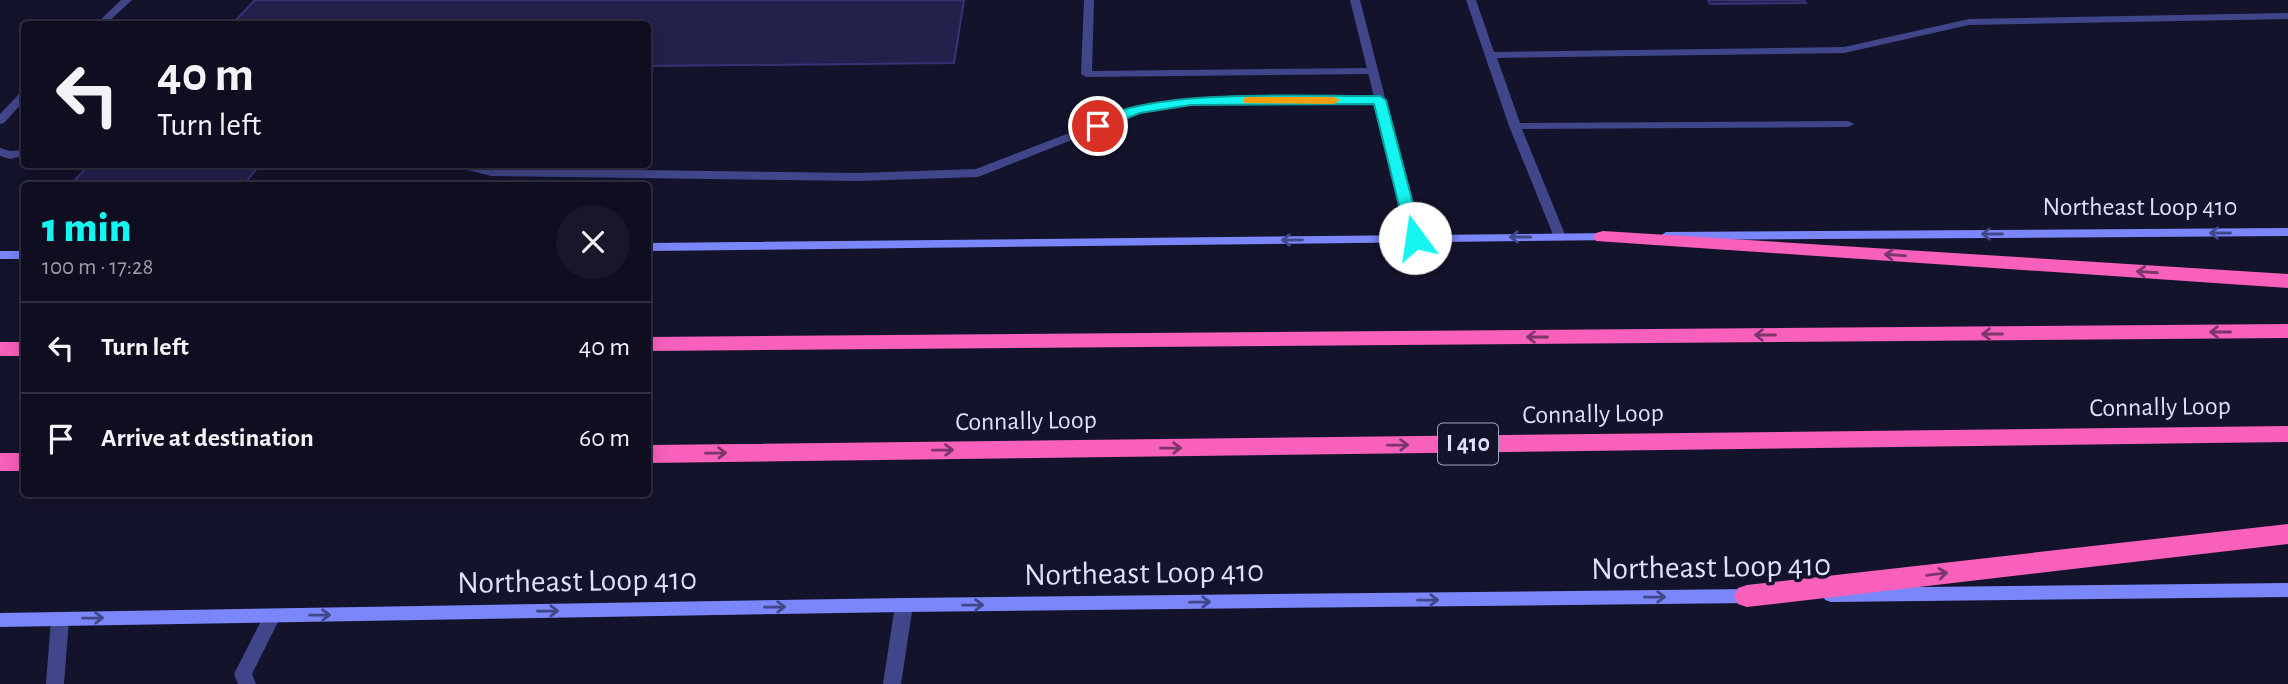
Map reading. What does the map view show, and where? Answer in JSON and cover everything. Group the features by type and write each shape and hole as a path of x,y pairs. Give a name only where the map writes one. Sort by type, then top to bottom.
{"highway":[{"path":"1603,237 2288,281"},
{"path":"651,344 2288,331"},
{"path":"0,349 21,349"},
{"name":"Connally Loop","path":"651,454 2288,434"},
{"path":"0,462 21,462"},
{"path":"1747,596 2288,534"}],"main road":[{"name":"Northeast Loop 410","path":"651,247 2288,232"},
{"path":"0,255 21,255"},
{"name":"Northeast Loop 410","path":"0,620 904,605 2288,590"}],"street":[{"path":"104,21 127,0"},
{"path":"1089,0 1086,75 1372,71"},
{"path":"1355,0 1415,238"},
{"path":"1471,0 1515,126 1560,237"},
{"path":"1490,55 1844,50 1969,22 2288,16"},
{"path":"0,121 21,98"},
{"path":"472,168 491,172 858,177 978,173 1137,110 1191,101 1380,100"},
{"path":"1515,126 1848,124"},
{"path":"0,152 10,155 21,153"},
{"path":"892,684 904,605"},
{"path":"247,684 243,674 272,616"},
{"path":"55,684 60,619"}],"building":[{"path":"255,0 964,0 954,63 651,66 651,21 235,21"},
{"path":"1708,0 1803,0 1806,3 1710,4"},
{"path":"86,168 257,168 246,182 73,182"}],"slow traffic":[{"path":"1248,101 1334,100"}],"route":[{"path":"1098,126 1137,110 1191,101 1380,100 1415,238"}]}
